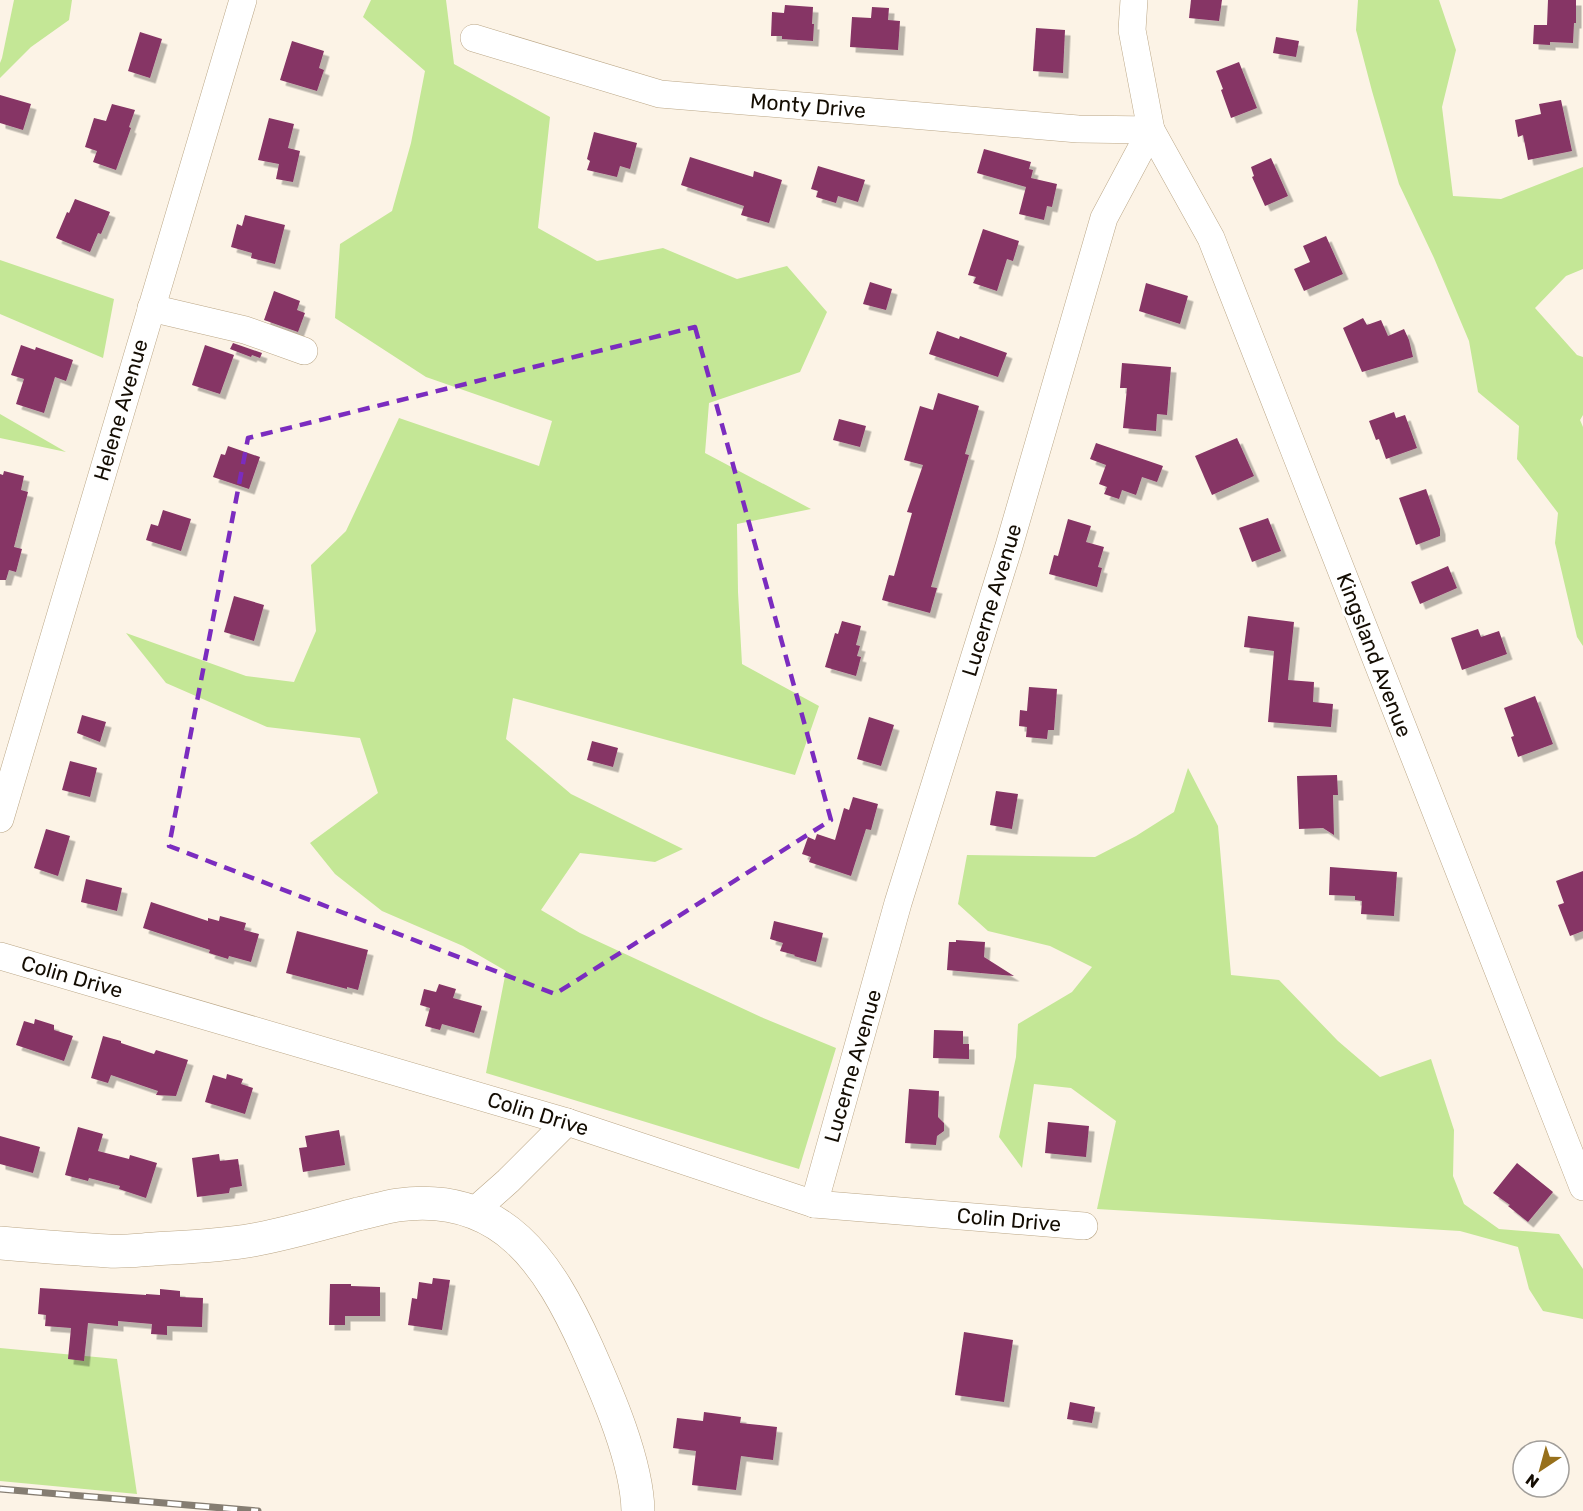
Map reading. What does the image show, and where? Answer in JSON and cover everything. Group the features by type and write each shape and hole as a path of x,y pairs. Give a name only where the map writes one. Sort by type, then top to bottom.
{"main road":[{"path":"0,1242 111,1251 190,1247 253,1240 398,1205 451,1206 473,1212 498,1224 525,1245 546,1270 565,1301 597,1370 617,1423 633,1475 638,1511"}],"street":[{"name":"Helene Avenue","path":"0,819 243,0"},
{"path":"1134,0 1132,30 1151,130"},
{"name":"Monty Drive","path":"474,38 660,94 1078,129 1151,130"},
{"name":"Kingsland Avenue","path":"1151,130 1211,238 1583,1187"},
{"name":"Lucerne Avenue","path":"814,1204 898,903 1009,546 1104,218 1151,130"},
{"path":"151,308 245,330 304,351"},
{"name":"Colin Drive","path":"0,956 567,1122 814,1204 1084,1226"},
{"path":"473,1212 508,1181 567,1122"}],"highlighted area":[{"path":"695,327 831,820 555,994 169,846 248,438"}],"green space":[{"path":"14,0 72,0 69,20 31,47 0,78 0,63"},
{"path":"371,0 446,0 454,64 550,117 538,228 597,261 663,248 737,279 787,266 827,312 800,372 709,403 705,453 811,509 737,524 742,664 819,706 795,775 513,698 506,739 571,794 683,849 655,862 580,853 541,910 580,933 761,1017 836,1048 799,1169 486,1073 506,971 463,946 382,911 335,874 310,843 378,793 360,738 267,727 166,683 126,633 246,676 294,682 316,631 311,565 346,531 399,418 539,466 552,421 426,377 335,318 340,244 392,211 411,143 425,71 363,17"},
{"path":"1358,0 1439,0 1456,50 1442,107 1453,196 1501,199 1583,167 1583,269 1566,276 1535,308 1577,355 1583,357 1583,415 1580,420 1583,427 1583,646 1577,637 1555,543 1558,513 1517,459 1519,426 1478,392 1469,341 1434,258 1399,184 1356,30"},
{"path":"0,260 114,299 103,358 0,314"},
{"path":"0,414 66,452 0,438"},
{"path":"1188,768 1218,826 1231,975 1279,980 1338,1041 1380,1077 1431,1059 1454,1130 1453,1176 1464,1204 1499,1229 1559,1234 1583,1269 1583,1319 1543,1311 1529,1289 1518,1247 1460,1231 1097,1209 1116,1121 1071,1088 1034,1084 1022,1168 999,1137 1016,1057 1018,1024 1072,992 1092,967 1050,946 988,931 958,904 967,855 1095,857 1136,836 1174,812"},
{"path":"0,1348 117,1359 137,1494 0,1481"}],"building":[{"path":"1191,0 1222,0 1219,21 1189,18"},
{"path":"1548,0 1576,0 1573,43 1533,44 1534,25 1547,25"},
{"path":"785,5 813,7 813,41 771,36 772,12 784,13"},
{"path":"872,7 889,8 888,20 900,21 898,50 850,47 852,17 871,18"},
{"path":"1036,28 1065,30 1063,73 1033,71"},
{"path":"140,32 162,39 150,78 128,71"},
{"path":"1276,37 1299,41 1296,57 1273,53"},
{"path":"292,41 324,51 319,68 324,70 317,91 280,80"},
{"path":"1239,62 1257,108 1231,118 1216,71"},
{"path":"0,95 31,104 23,130 0,123"},
{"path":"1561,100 1572,151 1528,160 1523,135 1518,137 1515,120 1541,114 1539,104"},
{"path":"112,104 135,110 116,170 93,162 97,151 85,147 94,118 106,121"},
{"path":"269,118 294,124 288,148 300,151 293,182 276,179 279,164 258,160"},
{"path":"594,132 637,143 630,169 620,166 617,177 587,170 590,161 587,159"},
{"path":"984,149 1031,162 1029,169 1033,170 1031,178 1057,184 1052,207 1047,206 1044,220 1019,214 1026,187 977,173"},
{"path":"690,157 753,177 754,171 782,180 769,223 741,215 744,206 681,185"},
{"path":"1271,158 1288,196 1265,206 1252,177 1254,176 1251,167"},
{"path":"818,166 865,180 858,202 838,196 836,203 816,197 818,191 811,189"},
{"path":"75,199 110,212 90,252 56,238"},
{"path":"245,215 285,225 275,264 251,258 252,253 231,247 237,224 242,226"},
{"path":"983,229 1019,241 1013,261 1007,259 997,291 973,283 976,277 968,275"},
{"path":"1326,236 1343,274 1304,291 1294,269 1310,262 1303,246"},
{"path":"870,282 892,289 886,310 863,304"},
{"path":"1146,283 1188,296 1180,324 1139,311"},
{"path":"274,291 300,301 297,310 305,313 298,332 264,320"},
{"path":"1363,318 1367,325 1381,320 1388,336 1404,329 1413,357 1362,372 1343,328"},
{"path":"937,331 959,339 960,336 1007,353 998,377 929,354"},
{"path":"233,343 262,353 260,358 230,349"},
{"path":"21,345 35,350 36,347 73,360 66,381 55,377 44,413 16,404 24,379 11,375"},
{"path":"205,345 234,355 220,394 192,385"},
{"path":"1122,363 1171,367 1167,415 1157,414 1156,431 1123,428 1127,388 1120,388"},
{"path":"938,393 979,406 965,454 969,455 931,587 937,588 930,613 882,600 889,575 894,576 912,513 907,512 923,465 904,460 920,406 933,410"},
{"path":"1394,412 1396,418 1405,415 1417,448 1386,459 1369,421"},
{"path":"839,419 866,426 860,447 833,440"},
{"path":"1237,438 1254,476 1212,495 1195,456"},
{"path":"1096,443 1163,466 1157,482 1142,477 1136,495 1122,490 1119,499 1104,494 1107,487 1099,484 1106,465 1090,459"},
{"path":"228,446 260,457 249,489 213,477 221,454 225,455"},
{"path":"4,471 24,476 21,490 28,492 14,547 22,549 16,572 9,570 6,580 0,580 0,474 3,475"},
{"path":"1426,489 1440,529 1440,536 1416,545 1399,498"},
{"path":"163,510 191,519 181,551 146,540 151,524 158,526"},
{"path":"1268,518 1281,551 1252,562 1239,528"},
{"path":"1068,519 1091,526 1086,542 1104,547 1098,567 1102,568 1097,587 1049,574 1054,555 1058,556"},
{"path":"1448,566 1457,588 1420,604 1411,582"},
{"path":"234,596 264,605 254,641 224,632"},
{"path":"1248,616 1294,622 1288,680 1314,682 1313,702 1333,704 1331,727 1268,722 1274,651 1244,647"},
{"path":"842,621 861,626 856,645 860,646 857,656 861,657 856,676 825,667 835,633 838,634"},
{"path":"1478,629 1481,637 1499,631 1507,654 1462,670 1451,638"},
{"path":"1029,687 1057,689 1054,730 1048,730 1047,739 1026,737 1027,727 1019,726 1020,710 1027,711"},
{"path":"1535,696 1553,744 1518,757 1511,737 1514,736 1504,708"},
{"path":"82,715 106,722 100,742 77,733"},
{"path":"869,717 894,725 881,766 857,759"},
{"path":"592,741 618,748 613,767 587,760"},
{"path":"70,761 97,768 90,797 62,790"},
{"path":"1337,775 1338,795 1333,795 1334,835 1323,828 1299,829 1297,776"},
{"path":"996,791 1018,794 1012,829 990,825"},
{"path":"853,797 878,804 871,830 866,829 851,876 809,862 811,857 802,854 808,837 815,840 817,834 835,840 844,808 849,810"},
{"path":"46,829 70,836 58,876 34,868"},
{"path":"1330,867 1397,872 1394,916 1361,914 1362,901 1355,900 1355,896 1329,895"},
{"path":"1583,871 1583,931 1570,936 1558,905 1564,903 1556,881"},
{"path":"86,879 122,888 117,911 81,902"},
{"path":"151,902 208,921 208,918 219,921 220,916 246,923 244,930 259,934 251,962 229,956 228,959 209,953 210,950 143,928"},
{"path":"774,921 823,933 816,962 780,951 783,943 770,939"},
{"path":"297,931 368,950 358,990 286,973"},
{"path":"956,940 985,942 984,957 1014,976 947,970 949,942 956,942"},
{"path":"439,984 456,989 453,998 482,1006 474,1033 442,1024 440,1030 425,1026 430,1008 420,1005 424,989 436,992"},
{"path":"35,1019 54,1025 54,1030 73,1036 64,1061 16,1045 24,1021 34,1024"},
{"path":"934,1030 963,1031 963,1044 969,1044 969,1059 933,1058"},
{"path":"103,1036 154,1054 156,1050 188,1060 176,1096 156,1095 158,1091 111,1075 108,1083 91,1078"},
{"path":"227,1074 243,1079 241,1084 253,1088 245,1114 205,1102 213,1075 226,1079"},
{"path":"909,1089 939,1091 938,1117 944,1123 944,1131 937,1136 936,1145 905,1143"},
{"path":"1048,1122 1089,1126 1086,1157 1045,1153"},
{"path":"78,1127 103,1134 98,1151 129,1159 130,1155 157,1163 146,1198 119,1189 120,1186 65,1175"},
{"path":"339,1130 345,1165 303,1172 299,1148 307,1147 305,1136"},
{"path":"0,1136 40,1147 33,1173 0,1164"},
{"path":"219,1154 220,1161 238,1159 242,1186 230,1188 229,1193 197,1197 192,1158"},
{"path":"1517,1163 1553,1192 1528,1222 1493,1193"},
{"path":"433,1278 450,1280 442,1330 408,1325 412,1298 417,1299 419,1282 432,1284"},
{"path":"330,1284 380,1287 380,1316 345,1316 345,1325 329,1325"},
{"path":"40,1288 146,1295 160,1295 160,1289 180,1291 180,1297 203,1298 202,1327 167,1326 167,1335 151,1334 152,1324 118,1321 118,1326 88,1323 84,1361 68,1359 71,1328 45,1326 46,1315 38,1314"},
{"path":"964,1332 1013,1340 1004,1402 955,1395"},
{"path":"1070,1402 1095,1407 1092,1423 1067,1419"},
{"path":"704,1412 741,1417 740,1423 777,1427 773,1460 741,1456 736,1490 692,1485 696,1451 673,1448 677,1418 703,1421"}],"railway":[{"path":"0,1489 258,1511"}]}
